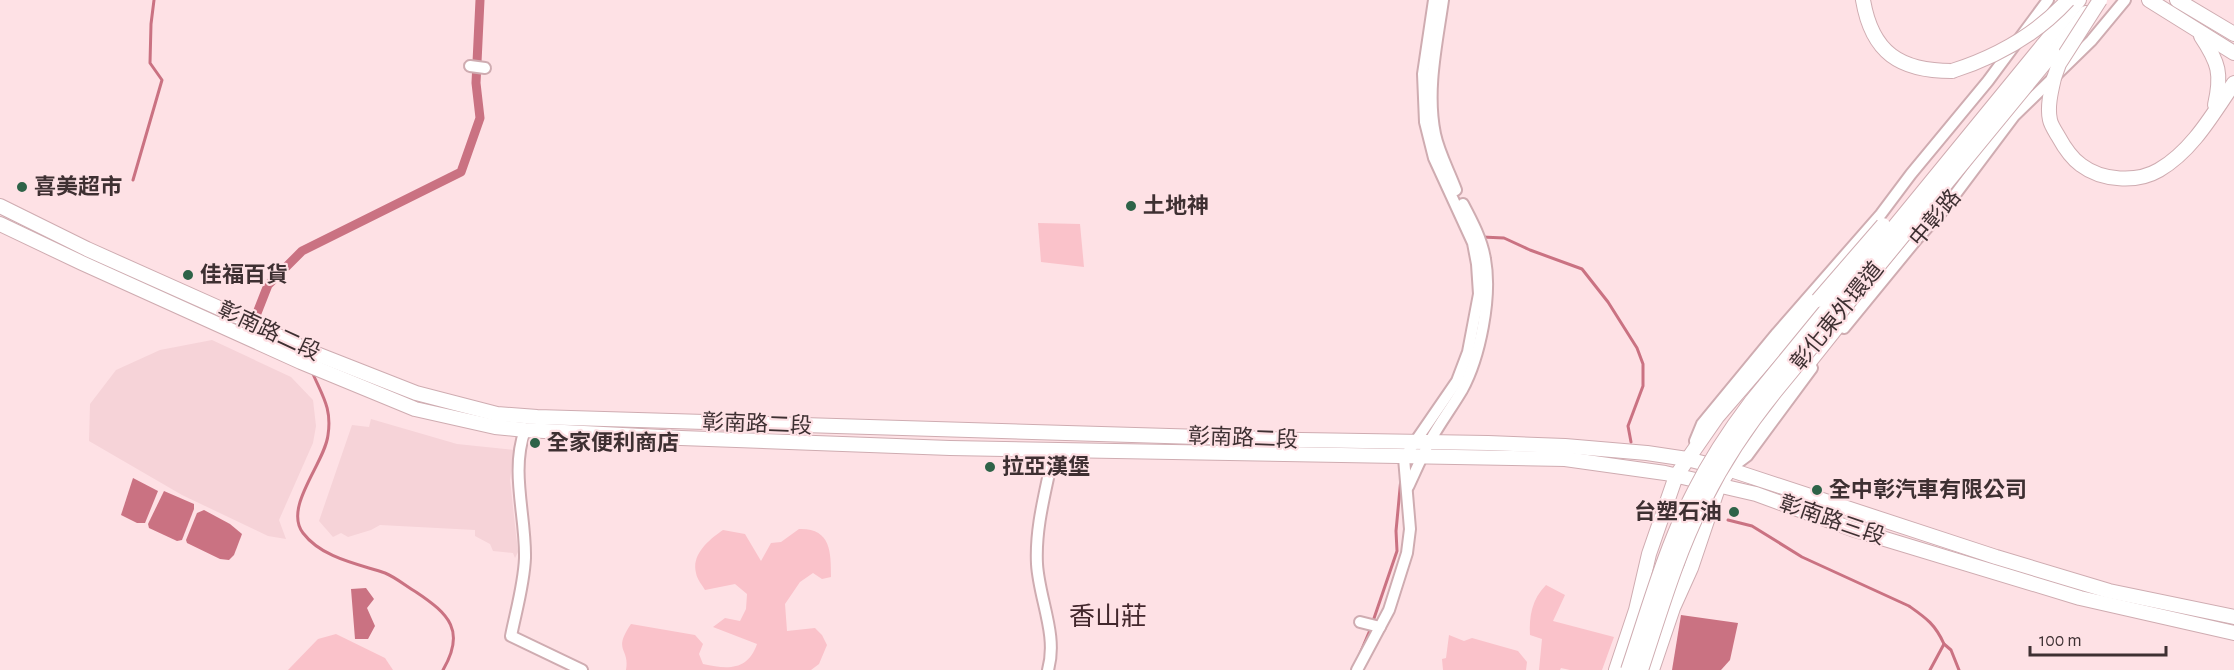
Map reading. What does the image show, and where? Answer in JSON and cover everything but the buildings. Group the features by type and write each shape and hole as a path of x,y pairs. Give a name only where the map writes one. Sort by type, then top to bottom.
{"main road":[{"path":"1863,0 1872,32 1881,45 1895,58 1913,68 1952,71 1982,61 2008,48 2053,16 2068,0"},
{"name":"彰化東外環道","path":"1641,670 1690,531 1734,448 1761,409 2079,0"},
{"path":"2099,0 2059,64 2050,100 2050,120 2065,149 2080,165 2098,175 2115,178 2139,178 2157,171 2178,158 2234,83"},
{"name":"彰化東外環道","path":"1628,670 1678,526 1710,462 1750,402 1945,173 2099,0"},
{"path":"2149,0 2234,53"},
{"path":"2177,0 2234,34"},
{"path":"2199,32 2213,55 2219,71 2219,87 2213,113"},
{"path":"1616,670 1639,597 1649,554 1676,476 1687,459 1738,392 1898,208 1945,173"},
{"path":"1652,670 1673,608 1691,568 1719,485 1768,414 1916,230 1945,173"},
{"name":"彰南路二段","path":"0,206 87,249 248,321 305,356"},
{"name":"彰南路二段","path":"0,224 82,263 305,356 416,393 495,427 681,438 950,448 1422,458"},
{"path":"82,263 87,249"},
{"name":"彰南路二段","path":"458,411 537,417 681,422 1430,442"},
{"path":"525,430 537,417"},
{"path":"681,422 681,438"},
{"path":"1054,449 1057,432"},
{"name":"彰南路三段","path":"1430,442 1566,447 1647,453 1687,459 1729,469 1996,557 2109,591 2234,617"},
{"name":"彰南路三段","path":"1422,458 1566,459 1634,468 1719,485 1756,494 1852,529 2080,598 2234,633"}],"street":[{"path":"1357,670 1389,610 1407,553 1410,529 1404,458 1457,381 1468,352 1479,294 1473,243 1434,158 1425,122 1423,74 1434,0"},
{"path":"1407,487 1473,366 1480,340 1486,296 1486,260 1434,133 1432,89 1443,0"},
{"name":"中彰路","path":"1687,459 1702,424 1777,333 1881,214 1988,81 2049,0"},
{"name":"中彰路","path":"1729,469 1747,456 1824,353 1916,240 1946,208 2014,116 2091,41 2125,0"},
{"path":"470,66 485,68"},
{"path":"1911,174 1946,208"},
{"path":"1881,214 1916,240"},
{"path":"525,430 520,444 519,481 525,560 511,636 582,670"},
{"path":"1048,670 1051,659 1048,618 1037,566 1037,535 1054,449"},
{"path":"1360,622 1380,627"}],"shaded area":[{"path":"1038,223 1080,224 1084,267 1041,262"},
{"path":"212,340 291,377 313,400 316,426 313,443 279,520 286,539 268,536 182,495 89,441 90,404 116,370 160,350"},
{"path":"371,419 457,444 514,450 510,480 518,552 515,558 513,553 493,551 490,544 475,536 475,530 380,525 348,537 341,533 333,537 319,521 352,425 369,427"},
{"path":"133,478 158,491 145,523 137,523 121,515"},
{"path":"164,491 194,504 182,540 177,541 149,528 148,524"},
{"path":"204,510 230,524 242,534 234,555 229,560 220,559 187,543 186,540 197,513"},
{"path":"799,529 810,530 823,537 831,559 831,577 822,579 813,573 800,582 785,604 787,631 815,628 822,635 827,645 819,664 811,670 626,670 627,663 622,645 625,633 631,624 695,635 703,644 699,654 703,664 729,667 748,659 757,644 713,627 725,618 740,621 746,609 747,594 735,584 705,590 698,580 696,560 707,543 723,530 745,534 761,561 771,543 781,542"},
{"path":"1546,585 1565,595 1553,621 1614,637 1602,670 1561,668 1560,670 1539,670 1542,639 1530,635 1530,621 1532,608"},
{"path":"366,588 374,599 367,608 375,626 368,639 355,639 351,589"},
{"path":"1681,615 1738,623 1730,660 1721,670 1672,670"},
{"path":"336,634 385,658 393,670 288,670 318,639"},
{"path":"1449,635 1464,641 1472,638 1518,651 1527,662 1526,670 1443,670 1442,659 1446,658"}],"waterway":[{"path":"133,180 162,80 150,63 154,0"},
{"path":"257,313 268,285 302,251 461,172 480,118 476,83 480,0"},
{"path":"1482,237 1504,238 1582,269 1608,302 1637,348 1643,364 1643,386 1628,426 1631,442"},
{"path":"313,374 326,403 329,426 325,446 301,498 298,522 303,533 320,549 341,559 389,575 428,600 445,616 453,634 453,644 443,670"},
{"path":"1359,656 1397,551 1396,531 1401,478"},
{"path":"1728,520 1752,526 1802,557 1909,606 1920,614 1930,622 1944,644 1930,670"},
{"path":"1944,644 1951,650 1959,670"}],"place":[{"name":"喜美超市","path":"22,187"},
{"name":"土地神","path":"1131,206"},
{"name":"佳福百貨","path":"188,275"},
{"name":"全家便利商店","path":"535,443"},
{"name":"拉亞漢堡","path":"990,467"},
{"name":"全中彰汽車有限公司","path":"1817,490"},
{"name":"台塑石油","path":"1734,512"}],"district":[{"name":"香山莊","path":"1108,617"}]}
